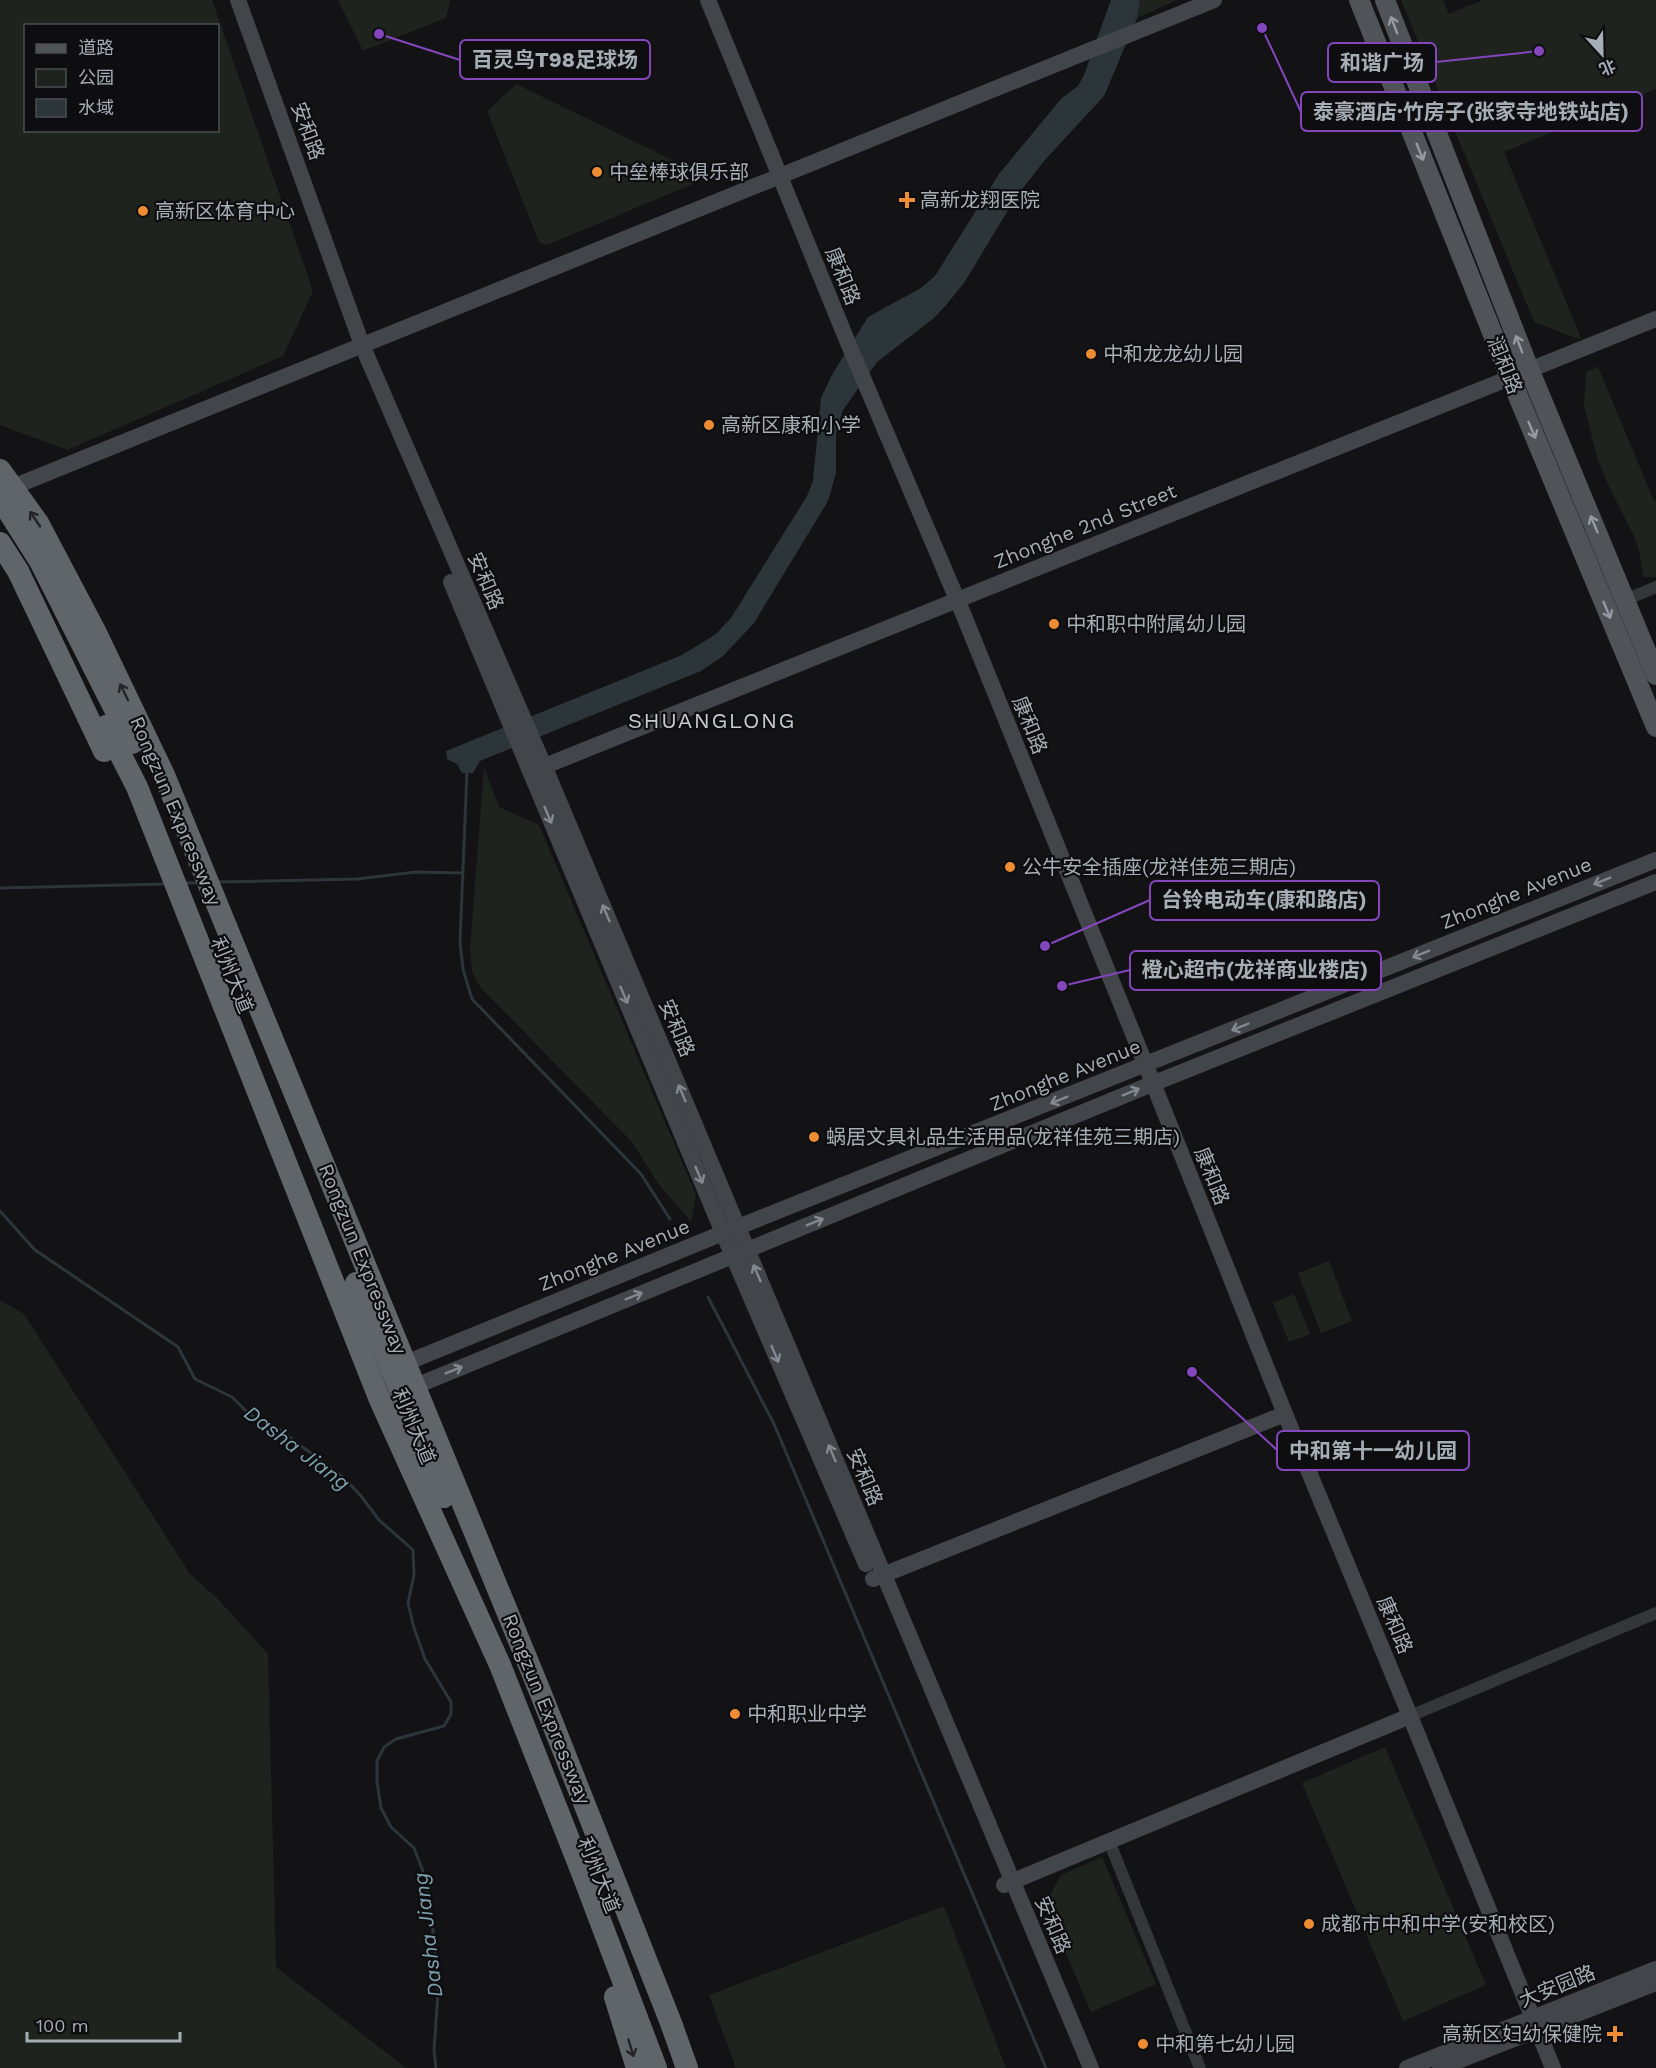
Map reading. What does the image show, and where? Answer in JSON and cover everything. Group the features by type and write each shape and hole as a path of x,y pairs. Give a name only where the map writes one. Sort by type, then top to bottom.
{"highway":[{"name":"Rongzun Expressway","path":"0,470 38,523 96,633 164,775 541,1694 687,2068"},
{"name":"利州大道","path":"0,498 40,561 152,782 173,856"},
{"name":"利州大道","path":"0,526 28,568 173,856 195,906 530,1702 675,2068"},
{"name":"Rongzun Expressway","path":"0,543 18,571 130,806 358,1371 478,1646 615,1997 637,2068"},
{"name":"利州大道","path":"195,906 380,1400 500,1665 656,2068"}],"main road":[{"name":"润和路","path":"1359,0 1511,381 1656,727"},
{"name":"润和路","path":"1385,0 1531,374 1656,675"}],"street":[{"name":"安和路","path":"229,0 358,347 1007,1884 1079,2068"},
{"name":"安和路","path":"238,0 358,347"},
{"name":"康和路","path":"708,0 1146,1065 1285,1414 1553,2068"},
{"path":"0,492 1214,0"},
{"name":"Zhonghe 2nd Street","path":"1531,374 1656,319"},
{"name":"Zhonghe 2nd Street","path":"539,774 1511,381 1656,329"},
{"path":"1625,600 1656,587"},
{"name":"Zhonghe Avenue","path":"390,1369 1656,860"},
{"name":"Zhonghe Avenue","path":"400,1393 1153,1083 1656,882"},
{"path":"878,1578 1285,1414"},
{"path":"1007,1884 1656,1613"},
{"path":"1109,1841 1200,2068"},
{"name":"安和路","path":"1007,1884 1091,2068"},
{"name":"大安园路","path":"1407,2068 1535,2024 1656,1969"},
{"path":"1440,2068 1535,2024 1656,1983"}],"green space":[{"name":"高新区体育中心","path":"0,0 212,0 313,291 283,356 67,450 0,425"},
{"path":"338,0 450,0 446,18 363,51"},
{"path":"1140,0 1177,0 1137,18"},
{"path":"1401,0 1443,0 1449,14 1483,0 1656,0 1656,89 1504,152 1581,338 1578,339 1534,322"},
{"name":"中垒棒球俱乐部","path":"516,84 672,160 693,184 547,245 539,242 487,111"},
{"path":"1598,367 1654,501 1656,501 1656,577 1643,577 1639,550 1633,534 1598,460 1584,406 1586,372"},
{"path":"484,767 499,807 539,825 696,1195 691,1222 657,1182 633,1143 480,987 472,972 470,948"},
{"path":"1329,1261 1352,1321 1321,1333 1298,1273"},
{"path":"1294,1294 1310,1334 1289,1342 1273,1303"},
{"path":"0,1300 24,1314 190,1574 216,1597 268,1654 276,1967 406,2068 0,2068"},
{"path":"1385,1747 1486,1985 1403,2021 1302,1783"},
{"path":"1102,1857 1156,1984 1091,2012 1045,1904 1061,1875"},
{"path":"944,1906 1006,2068 736,2068 709,1995"}],"water":[{"path":"1111,0 1140,0 1137,18 1104,96 1044,161 1016,197 964,283 946,305 934,318 877,362 843,410 836,434 836,473 828,501 754,623 723,656 701,671 480,761 473,773 462,773 457,764 447,759 446,751 682,655 716,634 731,618 807,496 813,481 821,398 833,373 868,317 921,288 935,276 999,174 1061,99 1078,86"}],"waterway":[{"path":"467,771 460,942 463,969 472,999 641,1174 670,1219"},
{"path":"216,882 357,879 416,872 463,873"},
{"path":"183,883 198,883"},
{"path":"0,888 165,884"},
{"name":"Dasha Jiang","path":"0,1211 35,1250 178,1347 195,1379 232,1397 249,1414 280,1430 344,1478 379,1520 413,1550 414,1575 408,1603 425,1659 451,1702 451,1714 444,1726 396,1739 384,1747 377,1761 377,1782 381,1808 391,1827 414,1848 426,1879 438,1993 434,2050 436,2068"},
{"path":"708,1297 774,1424 1046,2068"}],"place":[{"name":"泰豪酒店·竹房子(张家寺地铁站店)","path":"1262,28"},
{"name":"百灵鸟T98足球场","path":"379,34"},
{"name":"和谐广场","path":"1539,51"},
{"name":"中垒棒球俱乐部","path":"597,172"},
{"name":"高新龙翔医院","path":"907,200"},
{"name":"高新区体育中心","path":"143,211"},
{"name":"中和龙龙幼儿园","path":"1091,354"},
{"name":"高新区康和小学","path":"709,425"},
{"name":"中和职中附属幼儿园","path":"1054,624"},
{"name":"公牛安全插座(龙祥佳苑三期店)","path":"1010,867"},
{"name":"台铃电动车(康和路店)","path":"1045,946"},
{"name":"橙心超市(龙祥商业楼店)","path":"1062,986"},
{"name":"蜗居文具礼品生活用品(龙祥佳苑三期店)","path":"814,1137"},
{"name":"中和第十一幼儿园","path":"1192,1372"},
{"name":"中和职业中学","path":"735,1714"},
{"name":"成都市中和中学(安和校区)","path":"1309,1924"},
{"name":"高新区妇幼保健院","path":"1615,2034"},
{"name":"中和第七幼儿园","path":"1143,2044"}],"district":[{"name":"SHUANGLONG","path":"712,720"}]}
